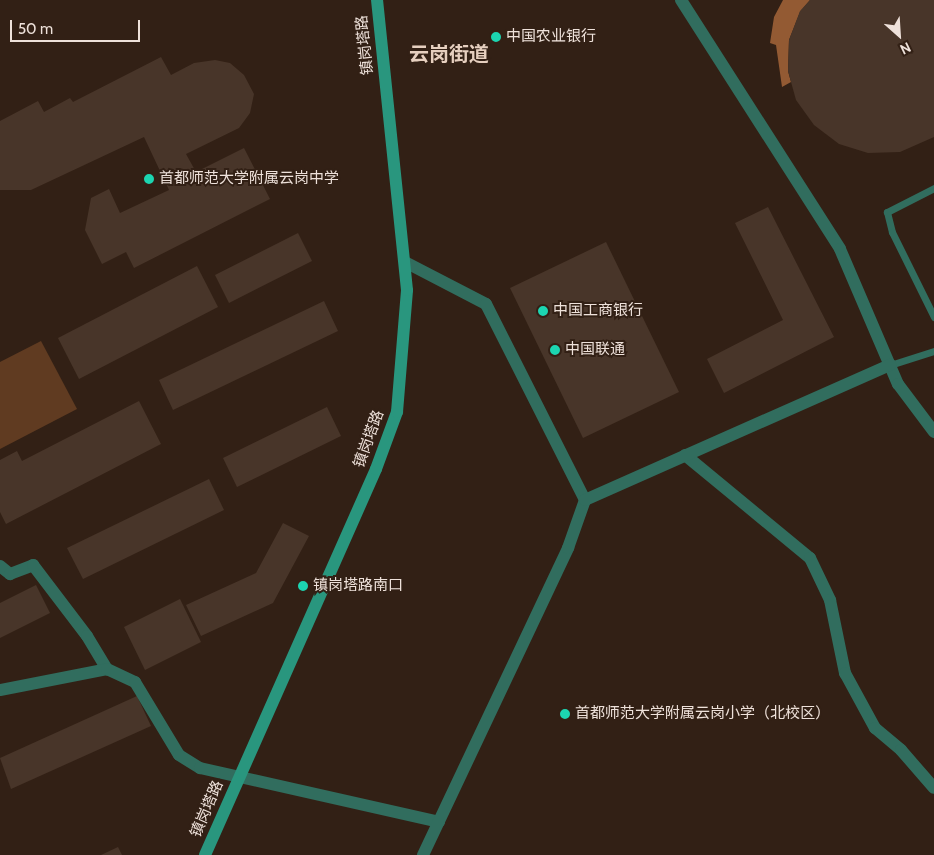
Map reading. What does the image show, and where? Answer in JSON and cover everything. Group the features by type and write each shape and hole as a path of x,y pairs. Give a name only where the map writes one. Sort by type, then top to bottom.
{"street":[{"name":"镇岗塔路","path":"205,855 388,440 397,412 408,290 377,0"},
{"path":"681,0 840,249 898,384 934,432"},
{"path":"404,262 486,304 585,500 568,548 423,855"},
{"path":"585,500 890,365"},
{"path":"686,456 810,558 830,600 844,673 875,728 901,750 934,788"},
{"path":"0,566 10,574 33,565 88,636 107,669 135,682 179,754 200,768 439,822"},
{"path":"0,690 107,669"}],"lane":[{"path":"934,188 887,212 892,232 934,317"},
{"path":"890,365 934,351"}],"shaded area":[{"path":"783,0 810,0 800,12 789,40 788,71 791,82 782,87 776,45 770,43 774,17"},
{"path":"41,341 77,409 0,449 0,362"}],"building":[{"path":"810,0 934,0 934,137 900,152 868,153 839,144 814,125 796,100 788,71 789,40 800,11"},
{"path":"161,57 171,75 194,63 215,60 230,63 244,75 254,94 250,113 239,128 186,154 196,172 244,148 270,199 134,268 126,252 102,264 85,230 91,198 109,189 120,213 169,190 144,137 31,190 0,190 0,121 38,101 44,112 70,98 73,102"},
{"path":"768,207 834,337 724,393 707,359 783,320 735,223"},
{"path":"298,233 312,261 229,303 215,275"},
{"path":"606,242 679,392 583,438 510,288"},
{"path":"197,266 218,307 79,379 58,338"},
{"path":"324,301 338,331 173,410 159,380"},
{"path":"139,401 161,444 6,524 0,512 0,460 17,451 22,461"},
{"path":"327,407 341,436 237,487 223,458"},
{"path":"209,479 224,510 83,579 67,548"},
{"path":"283,523 309,536 273,603 201,636 186,605 256,573"},
{"path":"36,585 50,613 0,638 0,603"},
{"path":"180,599 201,642 145,670 124,627"},
{"path":"137,696 151,726 11,789 0,758"},
{"path":"118,847 122,855 101,855"}],"place":[{"name":"中国农业银行","path":"496,37"},
{"name":"首都师范大学附属云岗中学","path":"149,179"},
{"name":"中国工商银行","path":"543,311"},
{"name":"中国联通","path":"555,350"},
{"name":"镇岗塔路南口","path":"303,586"},
{"name":"首都师范大学附属云岗小学（北校区）","path":"565,714"}],"district":[{"name":"云岗街道","path":"449,54"}]}
